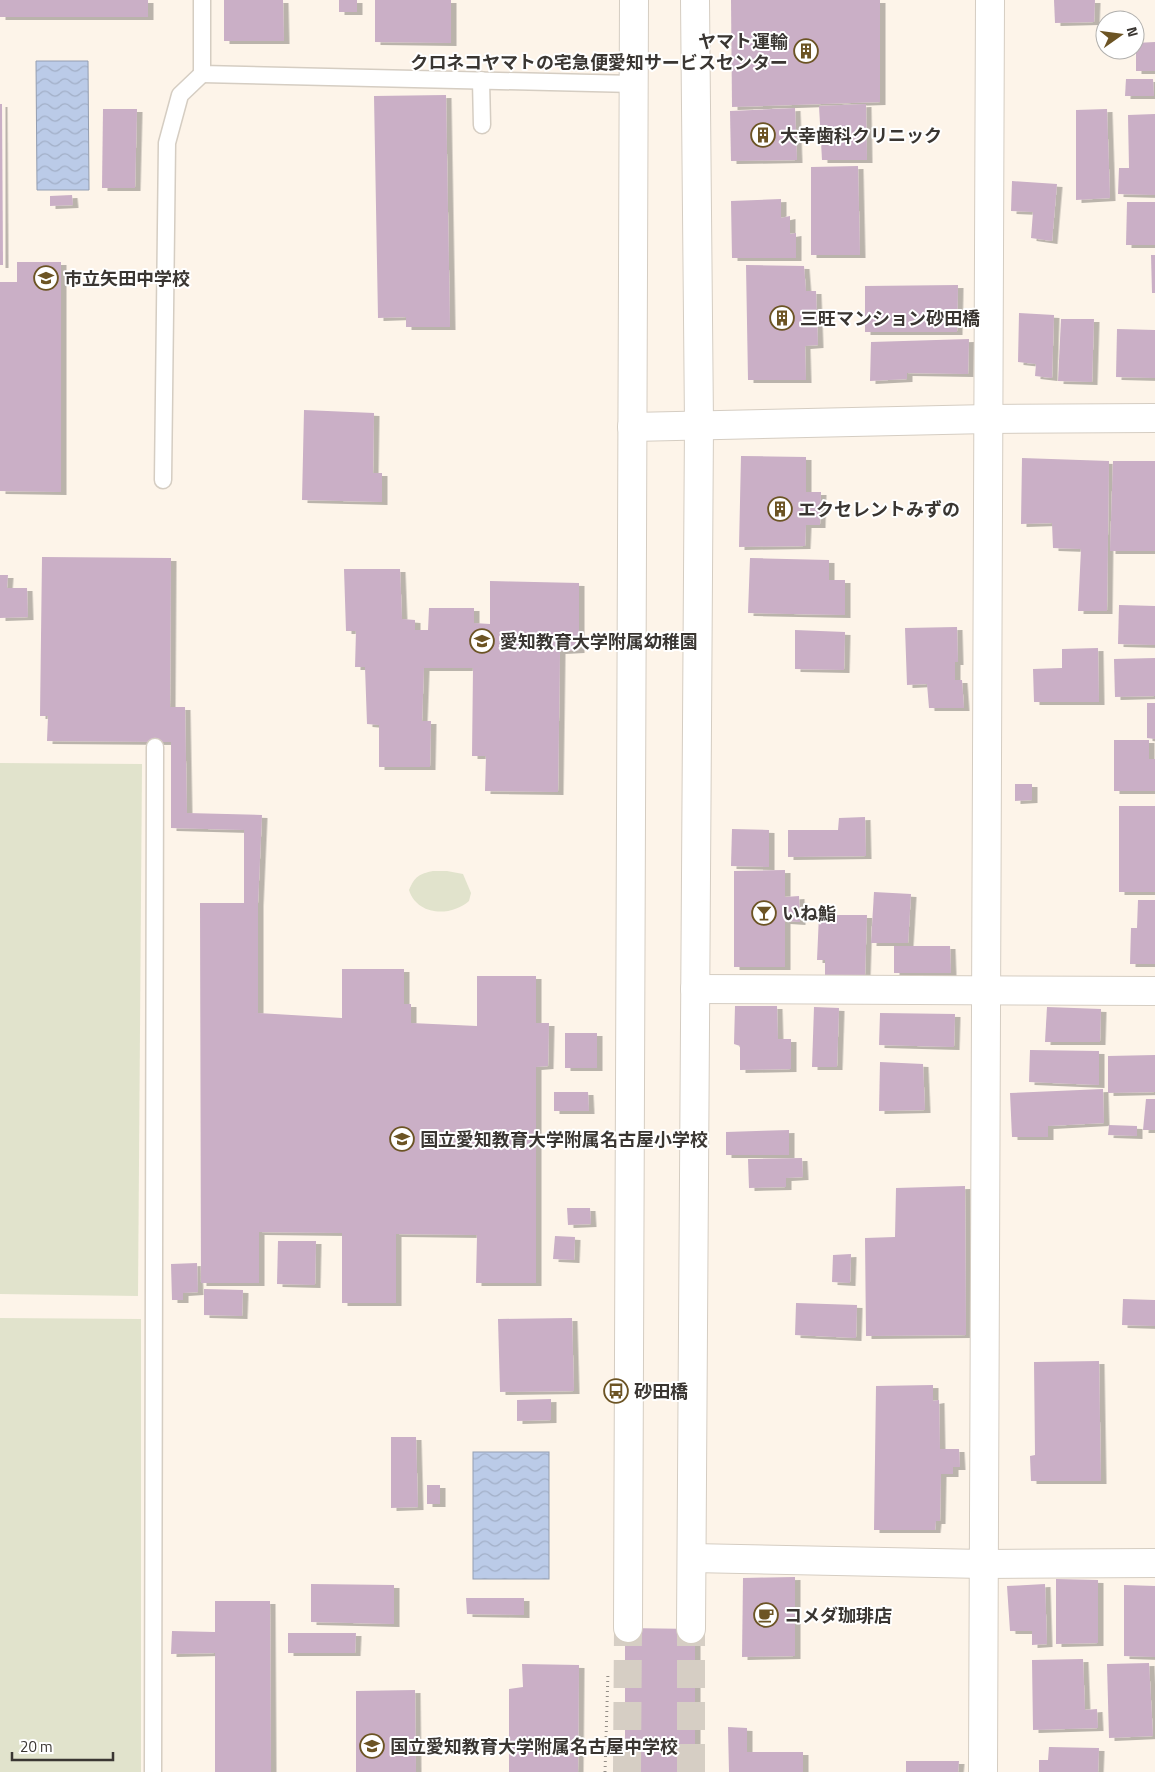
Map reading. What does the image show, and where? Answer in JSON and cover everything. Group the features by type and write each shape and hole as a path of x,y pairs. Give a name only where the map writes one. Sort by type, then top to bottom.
{"street":[{"path":"628,1628 634,0"},
{"path":"691,1628 698,424 695,0"},
{"path":"983,1772 990,0"},
{"path":"632,427 698,424 988,419 1155,418"},
{"path":"695,989 1155,991"},
{"path":"692,1558 984,1564 1155,1563"}],"lane":[{"path":"202,0 202,74"},
{"path":"163,480 167,143 180,95 202,74 634,84"},
{"path":"480,80 482,125"},
{"path":"153,1772 155,746"}],"path":[{"path":"605,1772 608,1672"}],"green space":[{"path":"0,763 142,764 138,1296 0,1294"},
{"path":"433,871 463,874 471,893 469,901 453,910 444,911 435,911 419,905 413,899 409,890 418,876"},
{"path":"0,1318 141,1319 141,1772 0,1772"}],"water":[{"path":"36,61 88,61 89,190 37,190"},
{"path":"473,1452 549,1452 549,1579 473,1579"}],"building":[{"path":"0,0 148,0 148,17 0,17"},
{"path":"224,0 283,0 284,41 224,41"},
{"path":"339,0 357,0 357,12 339,12"},
{"path":"375,0 451,0 451,43 375,42"},
{"name":"ヤマト運輸 クロネコヤマトの宅急便愛知サービスセンター","path":"731,0 880,0 880,102 732,107"},
{"path":"1054,0 1095,0 1094,22 1055,23"},
{"path":"1155,42 1155,71 1136,71 1136,60 1145,60 1145,43"},
{"path":"1126,79 1153,79 1154,96 1125,96"},
{"path":"446,95 450,327 406,327 406,317 378,318 374,96"},
{"path":"0,104 2,104 3,265 0,265"},
{"path":"866,104 867,160 822,160 819,106"},
{"name":"大幸歯科クリニック","path":"795,108 797,160 731,161 730,111"},
{"path":"103,109 137,109 135,188 102,188"},
{"path":"1107,109 1110,198 1076,200 1076,110"},
{"path":"1155,114 1155,195 1118,194 1119,168 1129,168 1128,115"},
{"path":"858,166 860,255 811,255 811,167"},
{"path":"1012,181 1057,184 1052,241 1031,238 1033,212 1011,211"},
{"path":"72,195 73,205 50,206 50,196"},
{"path":"781,199 781,218 790,216 790,234 796,233 796,258 732,258 731,201"},
{"path":"1127,202 1155,202 1155,245 1126,245"},
{"path":"1151,255 1155,255 1155,293 1152,293"},
{"path":"17,262 61,262 61,492 0,491 0,282 17,282"},
{"name":"三旺マンション砂田橋","path":"746,265 804,266 806,291 816,291 818,345 805,346 806,380 748,380"},
{"path":"958,285 957,332 865,332 865,286"},
{"path":"1019,313 1054,315 1052,378 1035,376 1036,364 1018,362"},
{"path":"1061,319 1094,319 1092,382 1058,381"},
{"path":"1117,329 1155,330 1155,378 1116,377"},
{"path":"969,339 968,374 907,373 907,379 870,381 871,342"},
{"path":"304,410 374,413 373,473 382,473 382,502 302,500"},
{"name":"エクセレントみずの","path":"741,456 806,457 806,492 821,492 820,525 806,525 805,546 739,547"},
{"path":"1022,458 1109,461 1107,611 1078,611 1081,549 1053,548 1052,523 1021,524"},
{"path":"1113,461 1155,461 1155,551 1110,551"},
{"path":"42,557 171,558 170,707 185,707 187,813 262,815 258,903 258,1013 342,1018 342,969 404,969 404,1004 411,1004 411,1023 477,1026 477,976 536,976 536,1023 549,1023 548,1066 536,1067 536,1283 476,1283 477,1235 396,1234 396,1303 342,1303 342,1233 259,1232 259,1283 201,1283 200,903 244,903 244,830 171,828 171,742 47,741 48,716 40,716"},
{"path":"750,558 829,560 829,580 845,580 845,615 748,613"},
{"path":"344,569 400,569 402,619 415,620 415,630 428,630 429,608 474,608 474,623 490,624 490,581 579,583 579,650 560,651 558,792 485,791 486,756 472,756 473,668 424,668 422,721 431,721 430,767 379,767 379,725 367,724 365,667 355,667 356,631 346,631"},
{"path":"0,575 8,575 7,588 27,588 28,617 0,618"},
{"path":"1119,605 1155,606 1155,645 1118,644"},
{"path":"957,627 958,662 955,662 955,680 962,680 964,708 929,708 927,684 907,685 905,628"},
{"path":"795,630 845,632 844,670 795,669"},
{"path":"1098,648 1099,702 1034,702 1033,669 1062,668 1062,649"},
{"path":"1155,658 1155,696 1115,697 1114,659"},
{"path":"1147,703 1155,703 1155,739 1147,738"},
{"path":"1114,740 1149,740 1149,759 1155,759 1155,791 1114,791"},
{"path":"1015,784 1032,784 1032,800 1015,801"},
{"path":"1119,806 1155,806 1155,892 1119,892"},
{"path":"865,817 866,856 788,857 788,830 838,830 839,818"},
{"path":"732,829 769,830 769,867 731,866"},
{"path":"785,870 785,897 799,896 800,922 785,921 785,967 734,967 734,871"},
{"path":"874,892 911,894 908,943 871,943"},
{"path":"1138,900 1155,900 1155,964 1130,964 1131,928 1137,928"},
{"path":"819,915 867,915 865,975 825,975 825,960 817,960"},
{"path":"894,946 950,946 951,973 894,973"},
{"path":"735,1006 777,1006 778,1039 791,1039 791,1069 740,1070 740,1046 734,1044"},
{"path":"814,1007 839,1008 837,1067 812,1067"},
{"path":"1047,1007 1101,1009 1100,1042 1045,1042"},
{"path":"880,1013 955,1014 954,1047 879,1045"},
{"path":"565,1033 597,1033 597,1068 565,1068"},
{"path":"1030,1050 1099,1051 1099,1085 1029,1082"},
{"path":"1155,1055 1155,1092 1108,1093 1108,1056"},
{"path":"880,1062 923,1064 925,1110 879,1111"},
{"path":"1103,1089 1104,1123 1048,1126 1048,1137 1012,1137 1010,1093"},
{"path":"554,1092 588,1092 589,1111 554,1111"},
{"path":"1146,1099 1155,1099 1155,1130 1143,1130"},
{"path":"1109,1125 1137,1126 1137,1136 1108,1135"},
{"path":"789,1130 789,1155 726,1155 726,1132"},
{"path":"802,1158 803,1177 786,1178 786,1187 749,1188 748,1159"},
{"path":"965,1186 966,1335 866,1336 865,1238 895,1237 896,1188"},
{"path":"567,1208 590,1208 591,1224 568,1225"},
{"path":"555,1236 575,1237 574,1260 553,1259"},
{"path":"278,1241 316,1241 315,1285 277,1284"},
{"path":"851,1254 850,1283 832,1282 833,1255"},
{"path":"197,1263 198,1292 183,1293 183,1300 172,1300 171,1264"},
{"path":"204,1289 243,1290 242,1316 204,1315"},
{"path":"1123,1299 1155,1300 1155,1326 1122,1325"},
{"path":"796,1303 857,1305 856,1338 795,1335"},
{"path":"572,1318 574,1391 500,1392 498,1319"},
{"path":"1099,1361 1101,1481 1031,1481 1030,1456 1035,1455 1034,1362"},
{"path":"933,1385 933,1401 939,1400 940,1449 959,1449 960,1467 953,1467 953,1474 941,1474 940,1521 936,1521 935,1530 874,1530 876,1386"},
{"path":"551,1399 551,1420 517,1421 517,1400"},
{"path":"391,1437 416,1437 418,1507 391,1508"},
{"path":"427,1485 440,1485 440,1504 427,1504"},
{"path":"795,1577 795,1656 742,1657 743,1578"},
{"path":"1056,1579 1098,1580 1098,1643 1056,1644"},
{"path":"311,1584 394,1585 394,1624 311,1622"},
{"path":"1045,1584 1047,1644 1032,1645 1032,1631 1010,1631 1007,1586"},
{"path":"1124,1585 1155,1586 1155,1657 1124,1656"},
{"path":"466,1598 524,1598 524,1615 467,1614"},
{"path":"215,1601 270,1601 271,1772 215,1772 215,1653 171,1654 172,1631 215,1632"},
{"path":"625,1628 695,1629 695,1772 625,1772"},
{"path":"288,1633 356,1633 355,1653 288,1653"},
{"path":"1083,1659 1085,1710 1097,1709 1098,1728 1033,1730 1032,1660"},
{"path":"1149,1663 1153,1736 1109,1738 1107,1664"},
{"path":"522,1664 579,1665 578,1772 509,1772 509,1689 523,1687"},
{"path":"415,1690 416,1772 356,1772 356,1691"},
{"path":"728,1727 747,1728 747,1752 803,1752 803,1772 729,1772"},
{"path":"1049,1747 1099,1748 1098,1772 1039,1772 1039,1760 1048,1760"},
{"path":"906,1761 959,1761 958,1772 906,1772"}],"tunnel":[{"path":"627,1772 628,1628"},
{"path":"691,1629 691,1772"}],"place":[{"name":"ヤマト運輸 クロネコヤマトの宅急便愛知サービスセンター","path":"806,51"},
{"name":"大幸歯科クリニック","path":"763,135"},
{"name":"市立矢田中学校","path":"46,278"},
{"name":"三旺マンション砂田橋","path":"782,318"},
{"name":"エクセレントみずの","path":"780,509"},
{"name":"愛知教育大学附属幼稚園","path":"482,641"},
{"name":"いね鮨","path":"764,913"},
{"name":"国立愛知教育大学附属名古屋小学校","path":"402,1139"},
{"name":"砂田橋","path":"616,1391"},
{"name":"コメダ珈琲店","path":"766,1615"},
{"name":"国立愛知教育大学附属名古屋中学校","path":"372,1746"}]}
